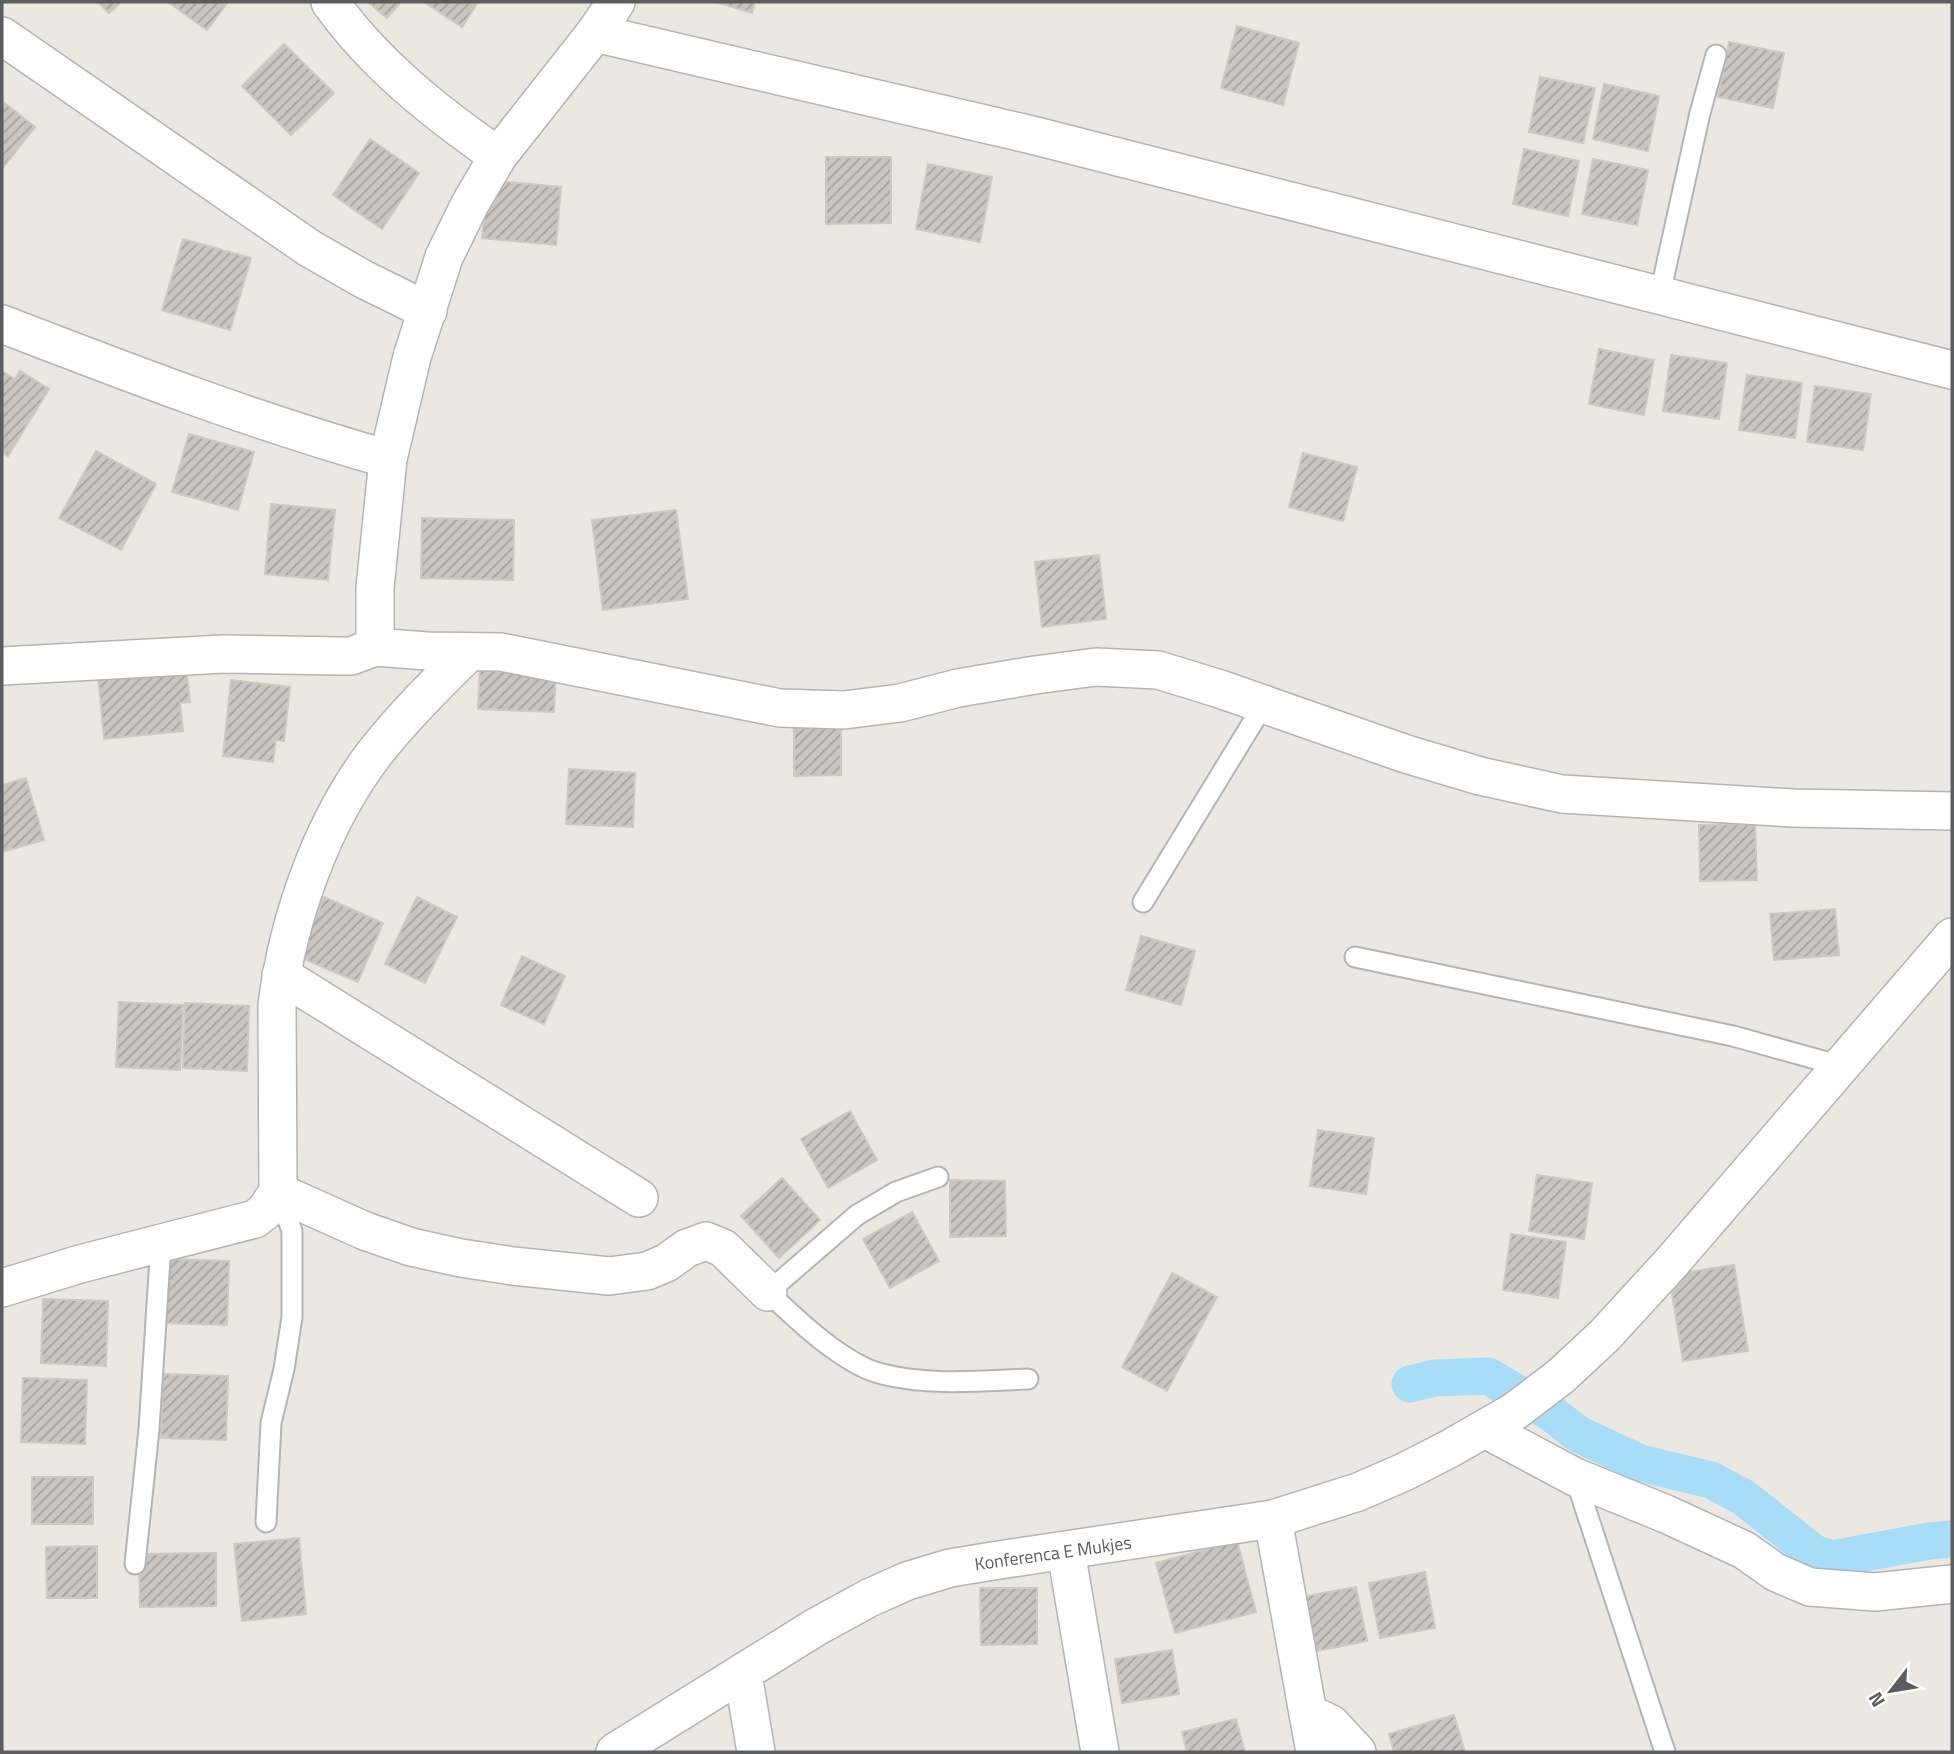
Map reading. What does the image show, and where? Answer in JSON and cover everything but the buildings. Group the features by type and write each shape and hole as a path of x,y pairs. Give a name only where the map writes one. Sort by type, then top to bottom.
{"street":[{"path":"330,2 369,49 409,88 460,130 498,156"},
{"path":"375,647 375,588 388,458 412,357 444,257 498,156 595,33 616,2"},
{"path":"595,33 1037,136 1952,370"},
{"path":"2,36 309,248 428,311"},
{"path":"2,324 262,421 388,458"},
{"path":"2,666 223,654 351,656 375,647 501,652 780,708 844,710 900,703 958,688 1096,667 1158,670 1480,776 1562,793 1793,808 1952,811"},
{"path":"2,1288 255,1219 265,1211 278,1192 277,1005 292,927 301,901 340,806 374,755 423,697 468,652"},
{"name":"Konferenca E Mukjes","path":"615,1752 816,1627 907,1581 950,1568 1273,1519 1358,1492 1438,1455 1500,1420 1561,1376 1605,1335 1952,937"},
{"path":"281,975 639,1198"},
{"path":"278,1192 365,1231 411,1247 513,1266 609,1276 648,1271 706,1241 723,1248 768,1292"},
{"path":"1500,1420 1575,1477 1666,1514 1744,1550 1775,1572 1810,1587 1875,1592 1952,1584"},
{"path":"1273,1519 1315,1752"},
{"path":"1066,1551 1100,1752"},
{"path":"743,1674 756,1752"},
{"path":"1308,1713 1331,1724 1357,1752"}],"lane":[{"path":"1660,294 1700,113 1716,55"},
{"path":"1143,902 1264,704"},
{"path":"1355,957 1733,1036 1841,1066"},
{"path":"938,1177 895,1192 857,1215 768,1292 794,1317 845,1357 880,1374 945,1383 1028,1379"},
{"path":"266,1522 271,1423 284,1369 292,1317 292,1231 278,1192"},
{"path":"135,1564 149,1429 160,1243"},
{"path":"1575,1477 1665,1752"}],"waterway":[{"path":"1410,1384 1435,1378 1488,1376 1551,1413 1578,1434 1640,1463 1711,1480 1743,1497 1814,1553 1832,1559 1952,1539"}]}
